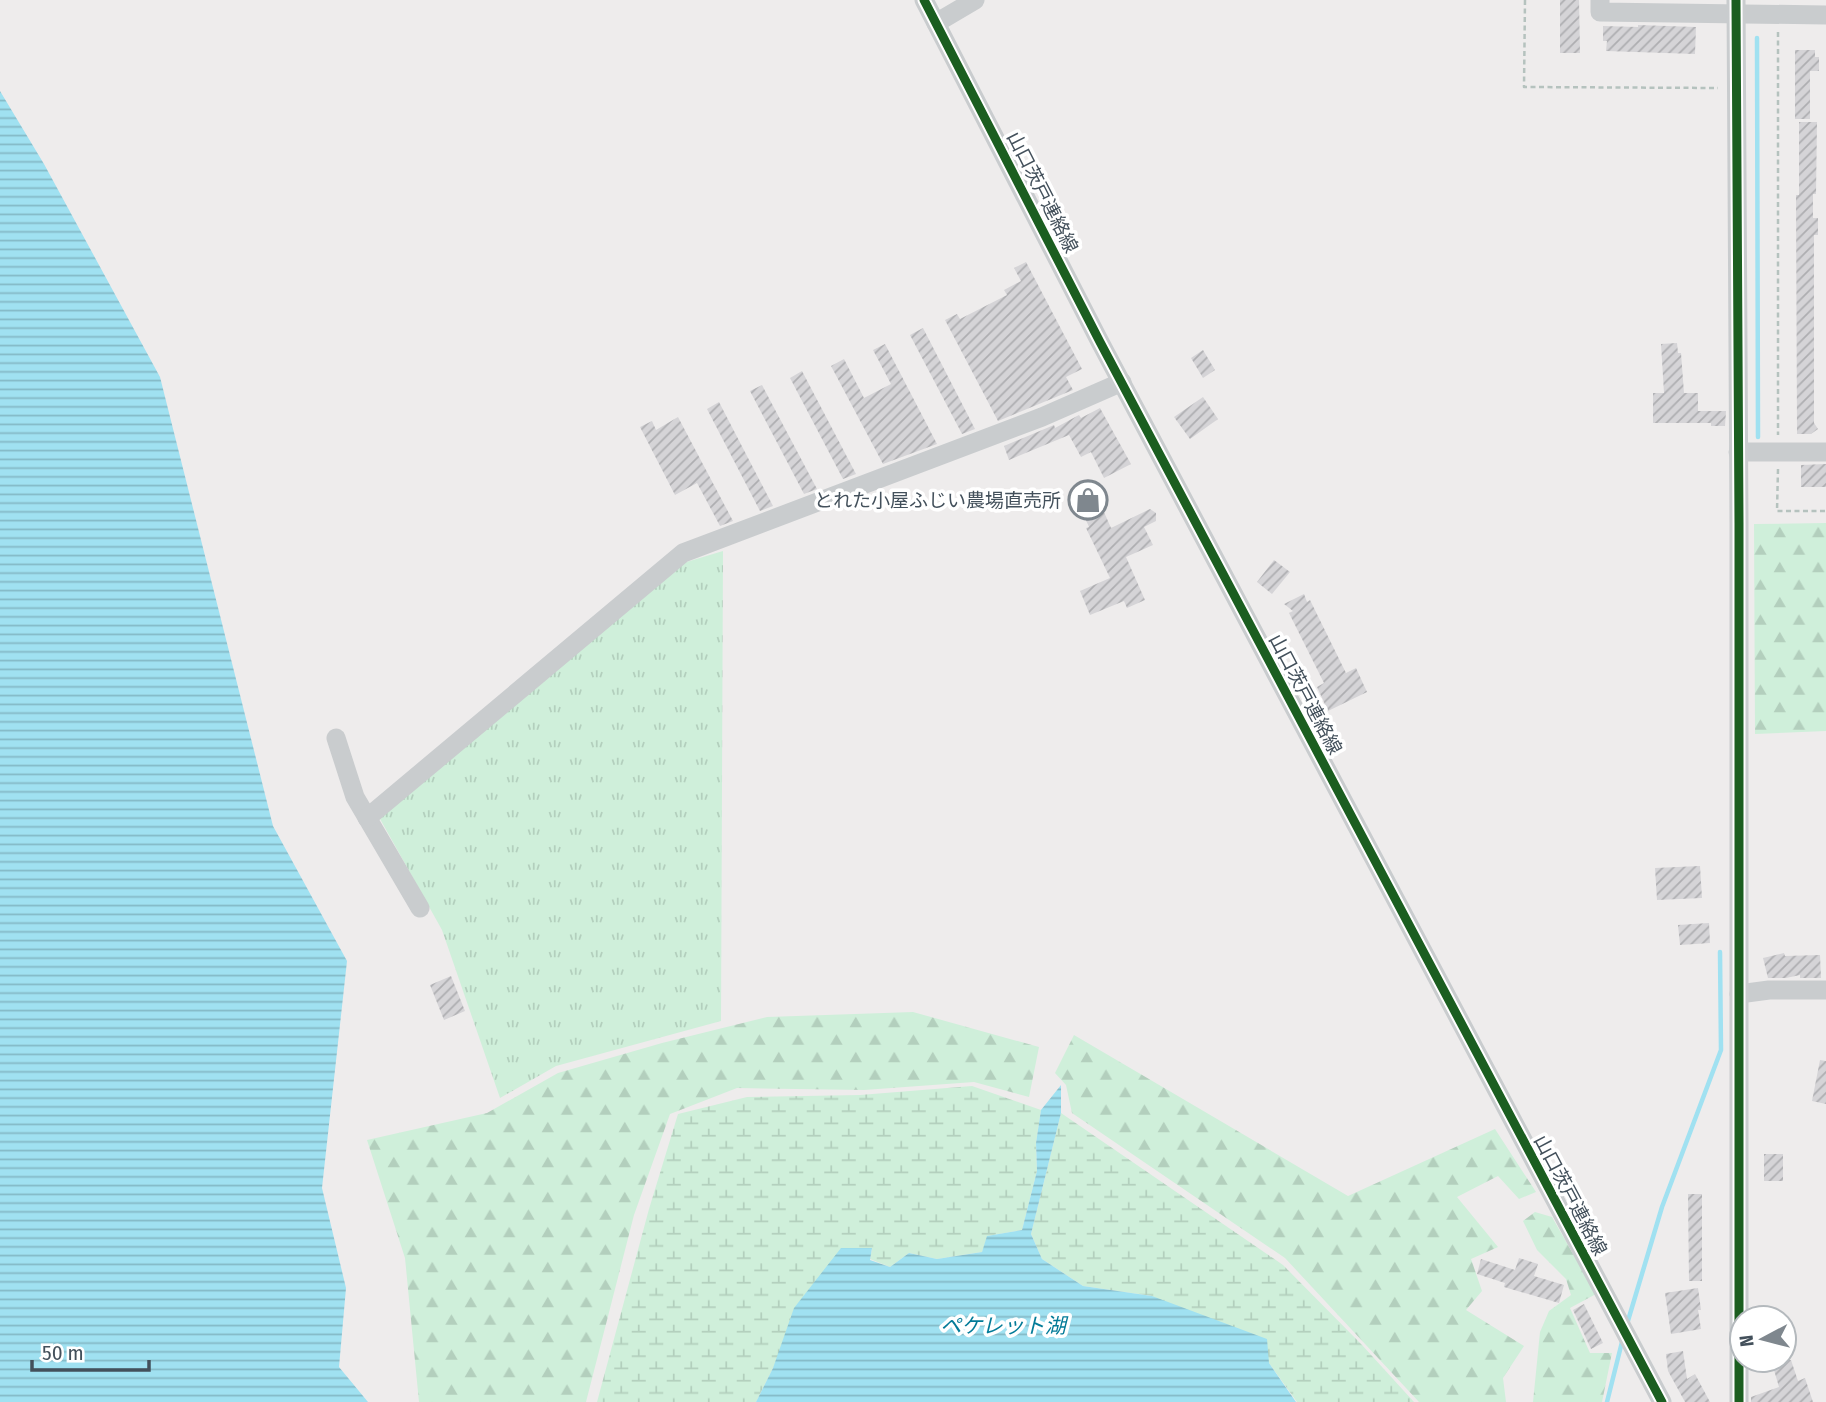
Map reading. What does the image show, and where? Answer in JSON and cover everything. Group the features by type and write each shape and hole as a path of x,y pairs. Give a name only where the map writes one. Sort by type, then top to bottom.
{"street":[{"name":"山口茨戸連絡線","path":"924,0 1122,383 1662,1402"},
{"path":"936,23 975,0"},
{"path":"1600,0 1600,12 1736,7 1778,15 1826,15"},
{"path":"1736,7 1739,1402"},
{"path":"368,818 683,553 1042,417 1122,383"},
{"path":"1738,452 1826,452"},
{"path":"336,738 355,797 420,908"},
{"path":"1739,994 1769,990 1826,990"}],"path":[{"path":"1525,0 1524,87 1725,88"},
{"path":"1778,15 1777,511 1826,511"}],"green space":[{"path":"1826,523 1826,731 1755,734 1754,524"},
{"path":"723,551 721,1021 556,1066 500,1098 442,930 379,817 683,563"},
{"path":"913,1012 1039,1047 1029,1097 974,1082 864,1090 737,1088 670,1114 634,1215 586,1402 419,1402 405,1258 367,1140 487,1113 558,1073 767,1017"},
{"path":"1074,1035 1348,1196 1495,1129 1536,1192 1519,1199 1498,1176 1457,1197 1498,1247 1471,1259 1482,1291 1466,1310 1524,1346 1503,1378 1506,1402 1419,1402 1285,1258 1072,1113 1066,1085 1055,1073"},
{"path":"972,1086 1041,1110 1036,1143 1037,1171 1022,1230 988,1236 982,1252 937,1259 909,1253 890,1267 870,1259 872,1249 773,1368 756,1402 597,1402 649,1209 678,1114 747,1097 860,1095"},
{"path":"1061,1113 1283,1265 1414,1402 1297,1402 1269,1363 1152,1296 1083,1286 1042,1259 1031,1234"},
{"path":"1535,1212 1552,1217 1596,1294 1570,1308 1590,1353 1612,1353 1602,1402 1533,1402 1540,1332 1549,1311 1571,1295 1566,1279 1537,1250 1523,1221"}],"water":[{"path":"0,91 44,164 160,377 273,826 347,961 322,1188 346,1288 339,1367 368,1402 0,1402"},
{"name":"ペケレット湖","path":"1061,1085 1061,1113 1031,1234 1042,1259 1083,1286 1152,1296 1267,1339 1269,1363 1296,1402 756,1402 773,1368 794,1308 841,1248 872,1248 870,1260 890,1267 909,1253 937,1259 982,1252 987,1236 1022,1230 1037,1171 1036,1143 1041,1110"}],"building":[{"path":"1560,0 1579,0 1580,53 1560,53"},
{"path":"1603,26 1696,27 1695,54 1606,51 1607,41 1603,41"},
{"path":"1795,50 1815,50 1815,57 1819,57 1819,71 1810,71 1810,119 1795,119"},
{"path":"1799,122 1817,122 1813,218 1818,218 1818,235 1814,235 1814,423 1818,429 1811,434 1797,434 1796,195 1799,195"},
{"path":"1026,262 1082,369 1066,377 1073,390 998,421 945,320 957,314 960,319 1007,295 1004,290 1021,281 1014,268"},
{"path":"923,328 975,429 962,434 910,335"},
{"path":"1677,343 1678,353 1681,353 1684,393 1698,393 1698,411 1726,411 1725,426 1711,426 1711,423 1653,423 1653,393 1664,393 1661,344"},
{"path":"885,344 937,444 883,464 831,366 844,359 864,398 891,384 873,350"},
{"path":"1203,350 1215,370 1203,378 1191,358"},
{"path":"802,371 856,474 843,479 790,378"},
{"path":"762,385 817,489 804,494 750,391"},
{"path":"1203,397 1218,419 1190,439 1174,417"},
{"path":"719,402 773,506 760,511 707,409"},
{"path":"1100,408 1131,464 1104,478 1091,452 1081,457 1069,435 1009,460 1004,446 1054,425 1055,428 1079,415 1081,418"},
{"path":"678,417 733,521 720,526 697,483 675,495 640,427 652,421 656,430"},
{"path":"1826,464 1826,487 1801,487 1801,465"},
{"path":"1090,480 1111,528 1150,509 1156,513 1156,521 1144,527 1153,545 1126,557 1145,600 1127,608 1124,601 1090,615 1080,591 1110,578 1086,528 1089,527 1072,488"},
{"path":"1274,560 1290,572 1272,594 1257,582"},
{"path":"1304,594 1307,602 1310,600 1346,673 1356,668 1367,692 1328,711 1317,687 1324,683 1289,613 1293,611 1284,604"},
{"path":"1700,866 1702,898 1657,900 1655,868"},
{"path":"1709,923 1710,943 1680,945 1678,925"},
{"path":"1784,953 1785,956 1820,955 1821,978 1800,978 1800,975 1768,978 1763,958"},
{"path":"451,976 465,1011 444,1020 430,985"},
{"path":"1820,1060 1826,1061 1826,1104 1812,1101"},
{"path":"1764,1154 1783,1154 1783,1181 1764,1181"},
{"path":"1688,1194 1702,1194 1702,1281 1689,1281"},
{"path":"1519,1258 1538,1264 1534,1276 1564,1285 1559,1303 1504,1287 1505,1283 1477,1274 1481,1259 1515,1270"},
{"path":"1698,1288 1701,1329 1671,1334 1665,1293"},
{"path":"1584,1304 1603,1343 1591,1349 1573,1310"},
{"path":"1683,1351 1687,1379 1695,1374 1710,1402 1685,1402 1668,1371 1666,1354"},
{"path":"1775,1374 1796,1374 1798,1381 1805,1378 1813,1402 1751,1402 1751,1397 1779,1387"}],"waterway":[{"path":"1757,38 1758,437"},
{"path":"1627,1324 1662,1207 1721,1050 1720,952"},
{"path":"1607,1402 1622,1342"}],"cycle path":[{"path":"924,0 1100,342 1662,1402"},
{"path":"1736,0 1739,1402"}],"place":[{"name":"とれた小屋ふじい農場直売所","path":"1088,500"}]}
